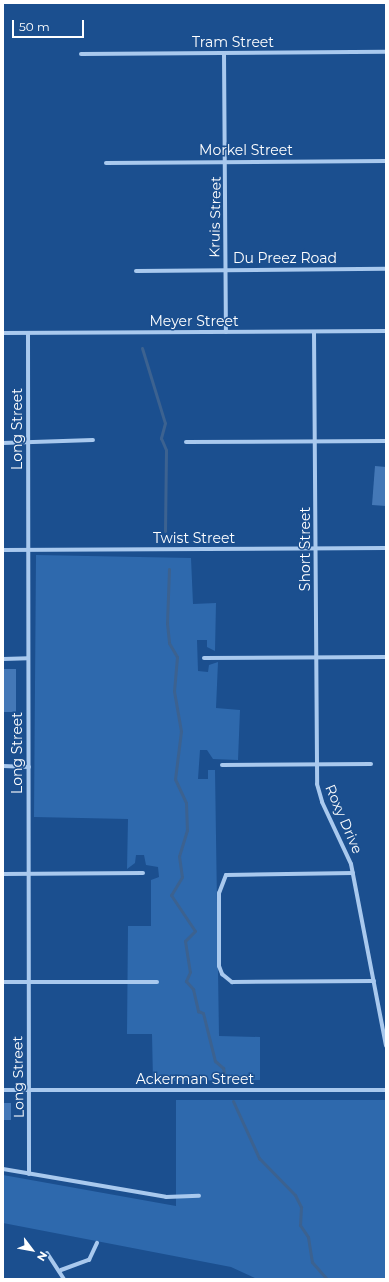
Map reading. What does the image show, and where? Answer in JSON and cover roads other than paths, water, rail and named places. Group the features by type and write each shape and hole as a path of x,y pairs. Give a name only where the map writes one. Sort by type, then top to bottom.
{"street":[{"name":"Tram Street","path":"81,54 386,52"},
{"name":"Kruis Street","path":"224,54 226,161 226,332"},
{"name":"Morkel Street","path":"106,163 386,161"},
{"name":"Du Preez Road","path":"136,271 225,269 386,269"},
{"name":"Short Street","path":"314,332 316,440 317,766"},
{"name":"Meyer Street","path":"3,333 386,332"},
{"name":"Long Street","path":"28,333 28,982 31,1090 29,1174"},
{"path":"3,443 93,440"},
{"path":"186,442 316,440 386,441"},
{"name":"Twist Street","path":"3,550 386,548"},
{"path":"204,658 386,657"},
{"path":"3,659 28,658"},
{"path":"222,765 317,766 371,764"},
{"path":"3,766 29,767"},
{"name":"Roxy Drive","path":"317,766 318,794 347,853 353,873 386,1046"},
{"path":"3,874 143,873"},
{"path":"353,873 226,875 219,893 219,966 222,974 232,982 374,981"},
{"path":"3,982 157,982"},
{"name":"Ackerman Street","path":"3,1090 386,1090"},
{"path":"3,1169 166,1197 199,1196"},
{"path":"61,1270 90,1260 97,1244"},
{"path":"47,1253 61,1270 64,1279"}],"waterway":[{"path":"142,348 165,423 161,438 166,450 165,531"},
{"path":"169,569 167,623 169,643 177,657 174,691 181,731 175,779 186,803 187,830 179,856 182,877 171,895 195,931 185,941 190,972 186,981 193,989 198,1011 203,1013 215,1061 223,1068 225,1078"},
{"path":"233,1101 259,1158 295,1195 301,1207 300,1225 308,1237 312,1262 327,1279"}]}
